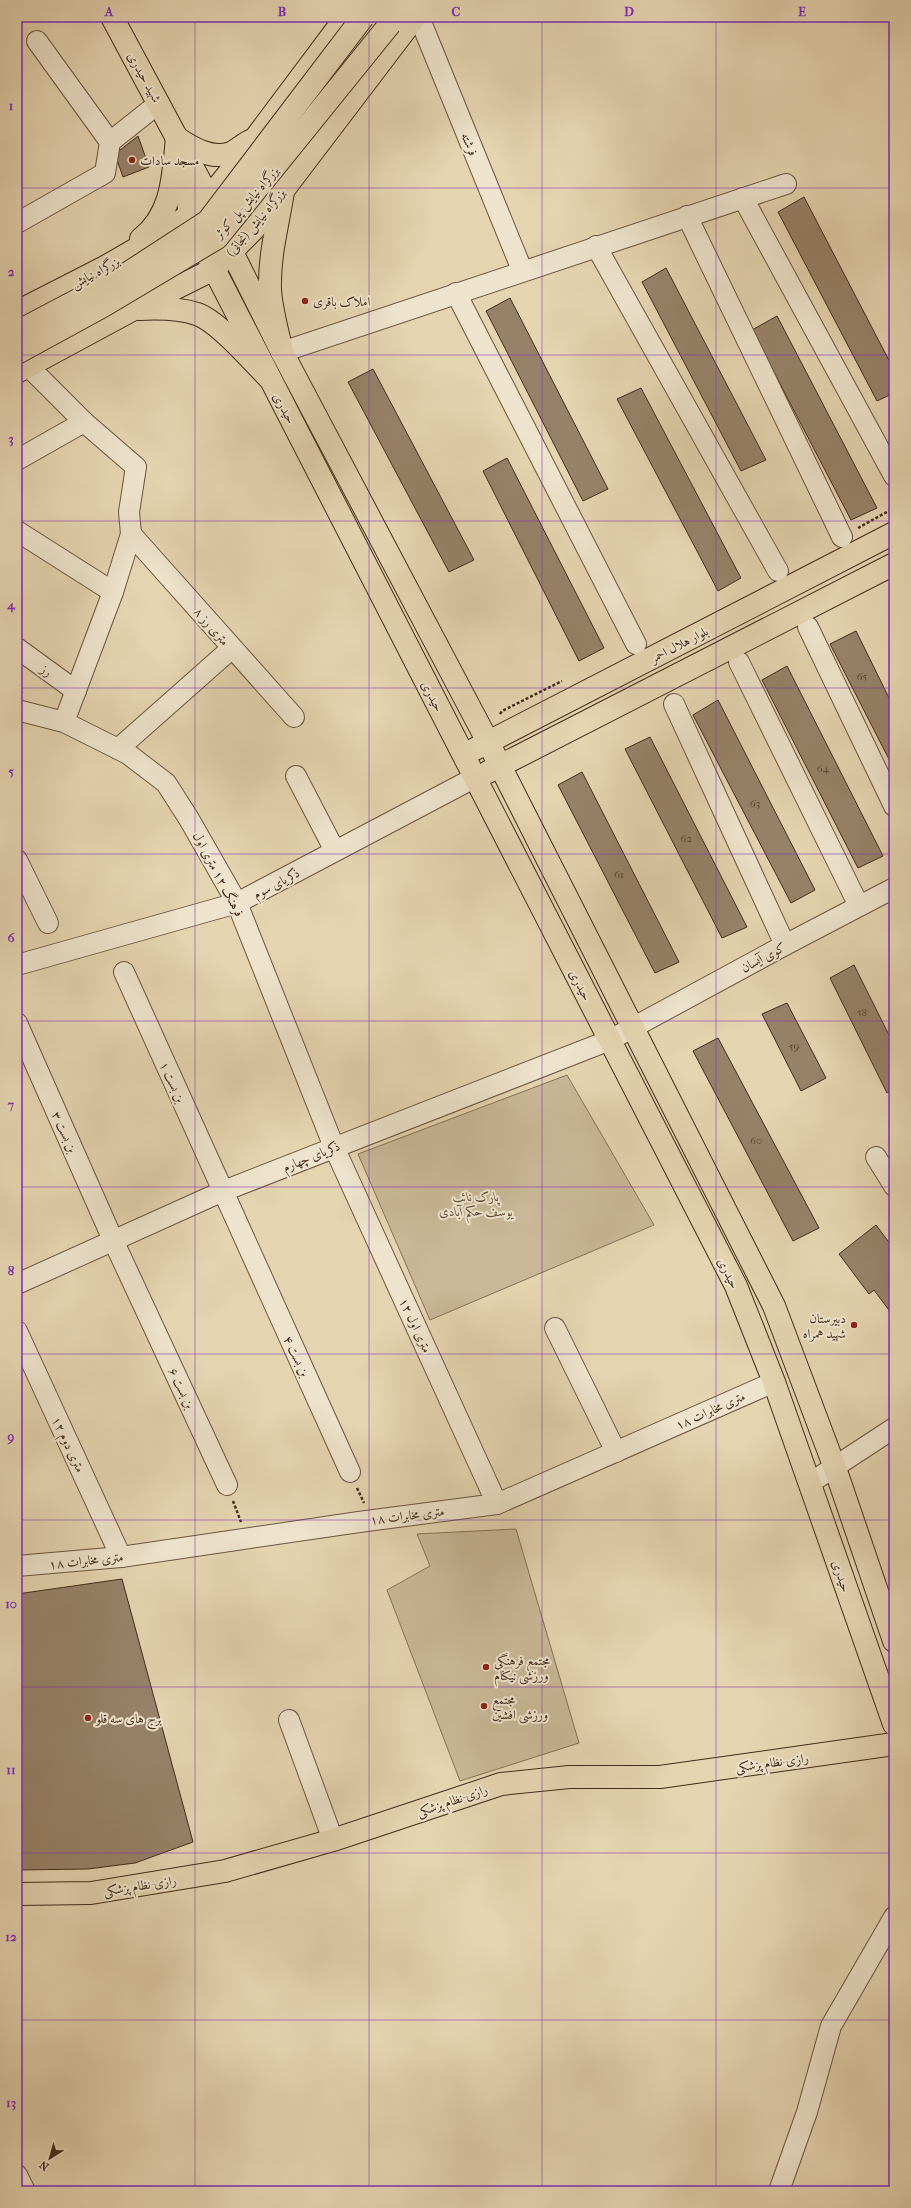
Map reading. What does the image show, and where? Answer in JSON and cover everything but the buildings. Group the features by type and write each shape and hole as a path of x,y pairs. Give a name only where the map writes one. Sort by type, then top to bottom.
{"main road":[{"name":"شهید حیدری","path":"112,17 209,198"},
{"path":"190,214 209,198 346,17"},
{"name":"بزرگراه نیایش-پل کوثر","path":"17,332 125,275 208,221 364,17"},
{"name":"بزرگراه نیایش (نجاتی)","path":"21,364 214,268 253,230 415,17"},
{"name":"بزرگراه نیایش-پل کوثر","path":"21,364 115,300 217,238 240,212 392,20"},
{"path":"105,267 150,232 165,210 171,190 177,138 193,148 217,156 231,153 257,135"},
{"name":"حیدری","path":"177,138 190,214 214,268 474,778 736,1286 774,1382 894,1724"},
{"path":"282,352 270,290 270,264 283,190"},
{"name":"حیدری","path":"209,198 232,252 282,352 501,766 632,1028 774,1306 835,1468 894,1641"},
{"name":"بزرگراه نیایش","path":"17,312 105,267 171,229 190,214"},
{"path":"105,267 129,268 138,273 142,282 142,292 132,310"},
{"path":"132,310 160,308 198,314 212,323 270,378"},
{"name":"بلوار هلال احمر","path":"463,754 894,533"},
{"name":"بلوار هلال احمر","path":"474,778 501,766 894,564"},
{"name":"رازی-نظام پزشکی","path":"17,1894 90,1893 142,1886 225,1871 333,1840 501,1784 569,1777 660,1777 894,1744"}],"street":[{"name":"فرشته","path":"419,17 522,270"},
{"path":"37,41 110,142"},
{"path":"17,223 105,172 110,142 159,104"},
{"path":"282,352 522,270 786,184"},
{"path":"743,198 894,476"},
{"path":"687,216 842,537"},
{"path":"596,246 778,571"},
{"path":"456,293 636,644"},
{"path":"21,364 84,422 136,466 129,512 131,534 113,592 64,722"},
{"path":"17,460 84,422"},
{"path":"17,531 113,592"},
{"name":"۸ متری رز","path":"131,534 231,649 294,717"},
{"path":"808,627 894,806"},
{"name":"رز","path":"17,648 76,691"},
{"path":"118,749 231,649"},
{"path":"740,662 859,906"},
{"path":"674,704 785,945"},
{"name":"فرهنگ ۱۲ متری اول","path":"17,710 64,722 128,754 166,783 189,819 238,903 334,1147"},
{"path":"296,776 335,851"},
{"name":"ذکریای سوم","path":"17,965 238,903 474,778"},
{"path":"17,860 48,923"},
{"name":"کوی آیسان","path":"610,1040 894,888"},
{"name":"بن بست ۱","path":"124,972 222,1192"},
{"name":"بن بست ۳","path":"17,1023 113,1240"},
{"name":"ذکریای چهارم","path":"17,1284 222,1192 610,1040"},
{"name":"۱۲ متری اول","path":"334,1147 497,1504"},
{"path":"876,1158 894,1186"},
{"name":"بن بست ۴","path":"222,1192 350,1472"},
{"name":"بن بست ۶","path":"113,1240 227,1485"},
{"path":"556,1328 616,1452"},
{"name":"۱۲ متری دوم","path":"17,1331 121,1557"},
{"name":"۱۸ متری مخابرات","path":"17,1566 121,1557 372,1520 497,1504 774,1382"},
{"path":"810,1483 894,1428"},
{"path":"289,1720 333,1840"},
{"path":"779,2191 807,2112 831,2026 894,1917"},
{"path":"17,2175 25,2191"}],"path":[{"path":"350,1472 372,1520"},
{"path":"227,1485 247,1538"}],"green space":[{"name":"پارک نائب یوسف حکم آبادی","path":"567,1075 654,1225 430,1320 358,1154"},
{"name":"مجتمع فرهنگی ورزشی نیکنام","path":"516,1529 579,1743 460,1781 387,1590 430,1566 417,1534"}],"place":[{"name":"مسجد سادات","path":"132,160"},
{"name":"املاک باقری","path":"305,301"},
{"name":"دبیرستان شهید همراه","path":"854,1325"},
{"name":"مجتمع فرهنگی ورزشی نیکنام","path":"486,1667"},
{"name":"مجتمع ورزشی افشین","path":"484,1706"},
{"name":"برج های سه قلو","path":"88,1718"}]}
